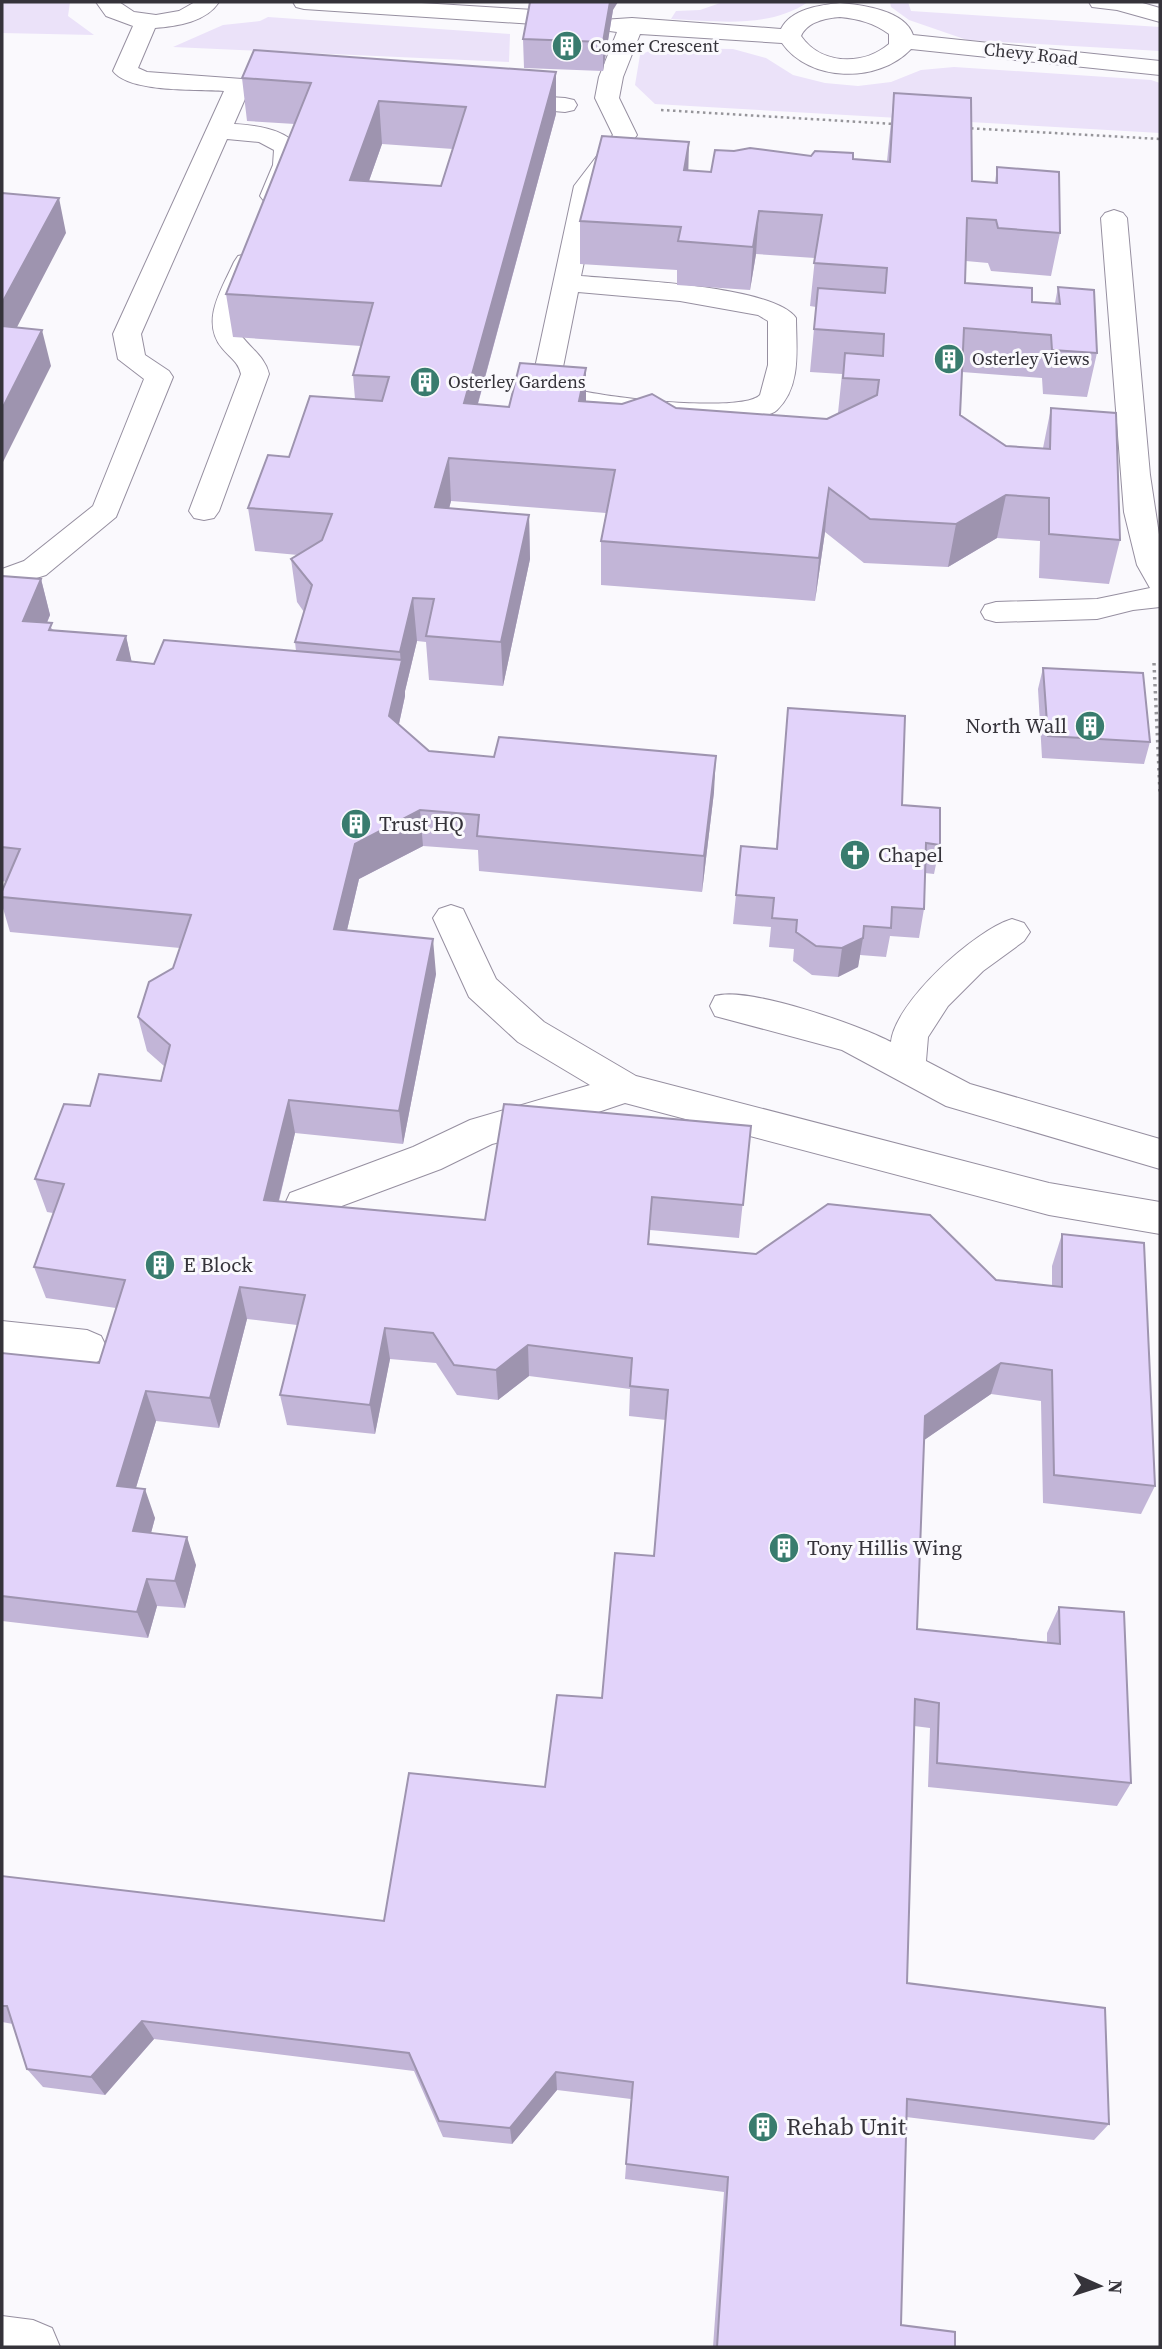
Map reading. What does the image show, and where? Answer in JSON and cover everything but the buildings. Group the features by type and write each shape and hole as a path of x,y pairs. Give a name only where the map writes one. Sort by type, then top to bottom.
{"street":[{"path":"107,2 119,15 147,21 167,21 191,15 204,8 208,2"},
{"path":"304,2 505,9 534,17"},
{"path":"566,283 730,299 763,306 776,312 782,318 782,371 775,394 765,407 750,413 631,406 559,395 548,387 547,377 566,283 587,186 625,135 624,128 608,105 610,79 630,25 652,2"},
{"path":"1100,2 1118,3 1160,15"},
{"path":"859,7 890,22 901,32 901,46 892,55 878,62 845,65 826,63 802,54 789,36 795,24 807,17 859,7"},
{"path":"147,21 125,71 142,79 291,88"},
{"path":"630,25 789,36"},
{"name":"Chevy Road","path":"901,41 1160,68"},
{"path":"2,579 36,568 106,510 159,377 132,359 127,334 239,85"},
{"path":"483,100 565,105"},
{"path":"204,511 255,374 252,361 230,341 224,331 225,319 288,157 286,148 273,137 218,131"},
{"path":"1114,218 1136,483 1145,535 1160,581"},
{"path":"996,612 1097,609 1133,600 1160,597"},
{"path":"451,918 482,987 531,1032 625,1088 1049,1199 1160,1218"},
{"path":"907,1069 910,1035 935,996 970,962 1012,932"},
{"path":"728,1006 790,1020 854,1039 959,1096 1160,1154"},
{"path":"304,1204 427,1157 484,1131 536,1118 625,1088"},
{"path":"2,1338 87,1348"},
{"path":"2,2344 33,2347"}],"path":[{"path":"1154,663 1160,792"}],"shaded area":[{"path":"2,2 70,2 68,16 94,35 2,33"},
{"path":"723,2 808,2 793,11 759,20 724,22 671,19 676,11 700,10"},
{"path":"890,2 908,2 911,11 1160,27 1160,51 967,40 909,20 891,7"},
{"path":"268,17 510,34 509,62 173,47 223,25 260,21"},
{"path":"656,48 733,49 766,58 793,75 825,83 858,86 891,82 921,70 954,67 1151,80 1160,83 1160,133 655,104 635,85 640,55"}],"place":[{"name":"Comer Crescent","path":"567,46"},
{"name":"Osterley Views","path":"949,359"},
{"name":"Osterley Gardens","path":"425,382"},
{"name":"North Wall","path":"1090,726"},
{"name":"Trust HQ","path":"356,824"},
{"name":"Chapel","path":"855,855"},
{"name":"E Block","path":"160,1265"},
{"name":"Tony Hillis Wing","path":"784,1548"},
{"name":"Rehab Unit","path":"763,2127"}]}
